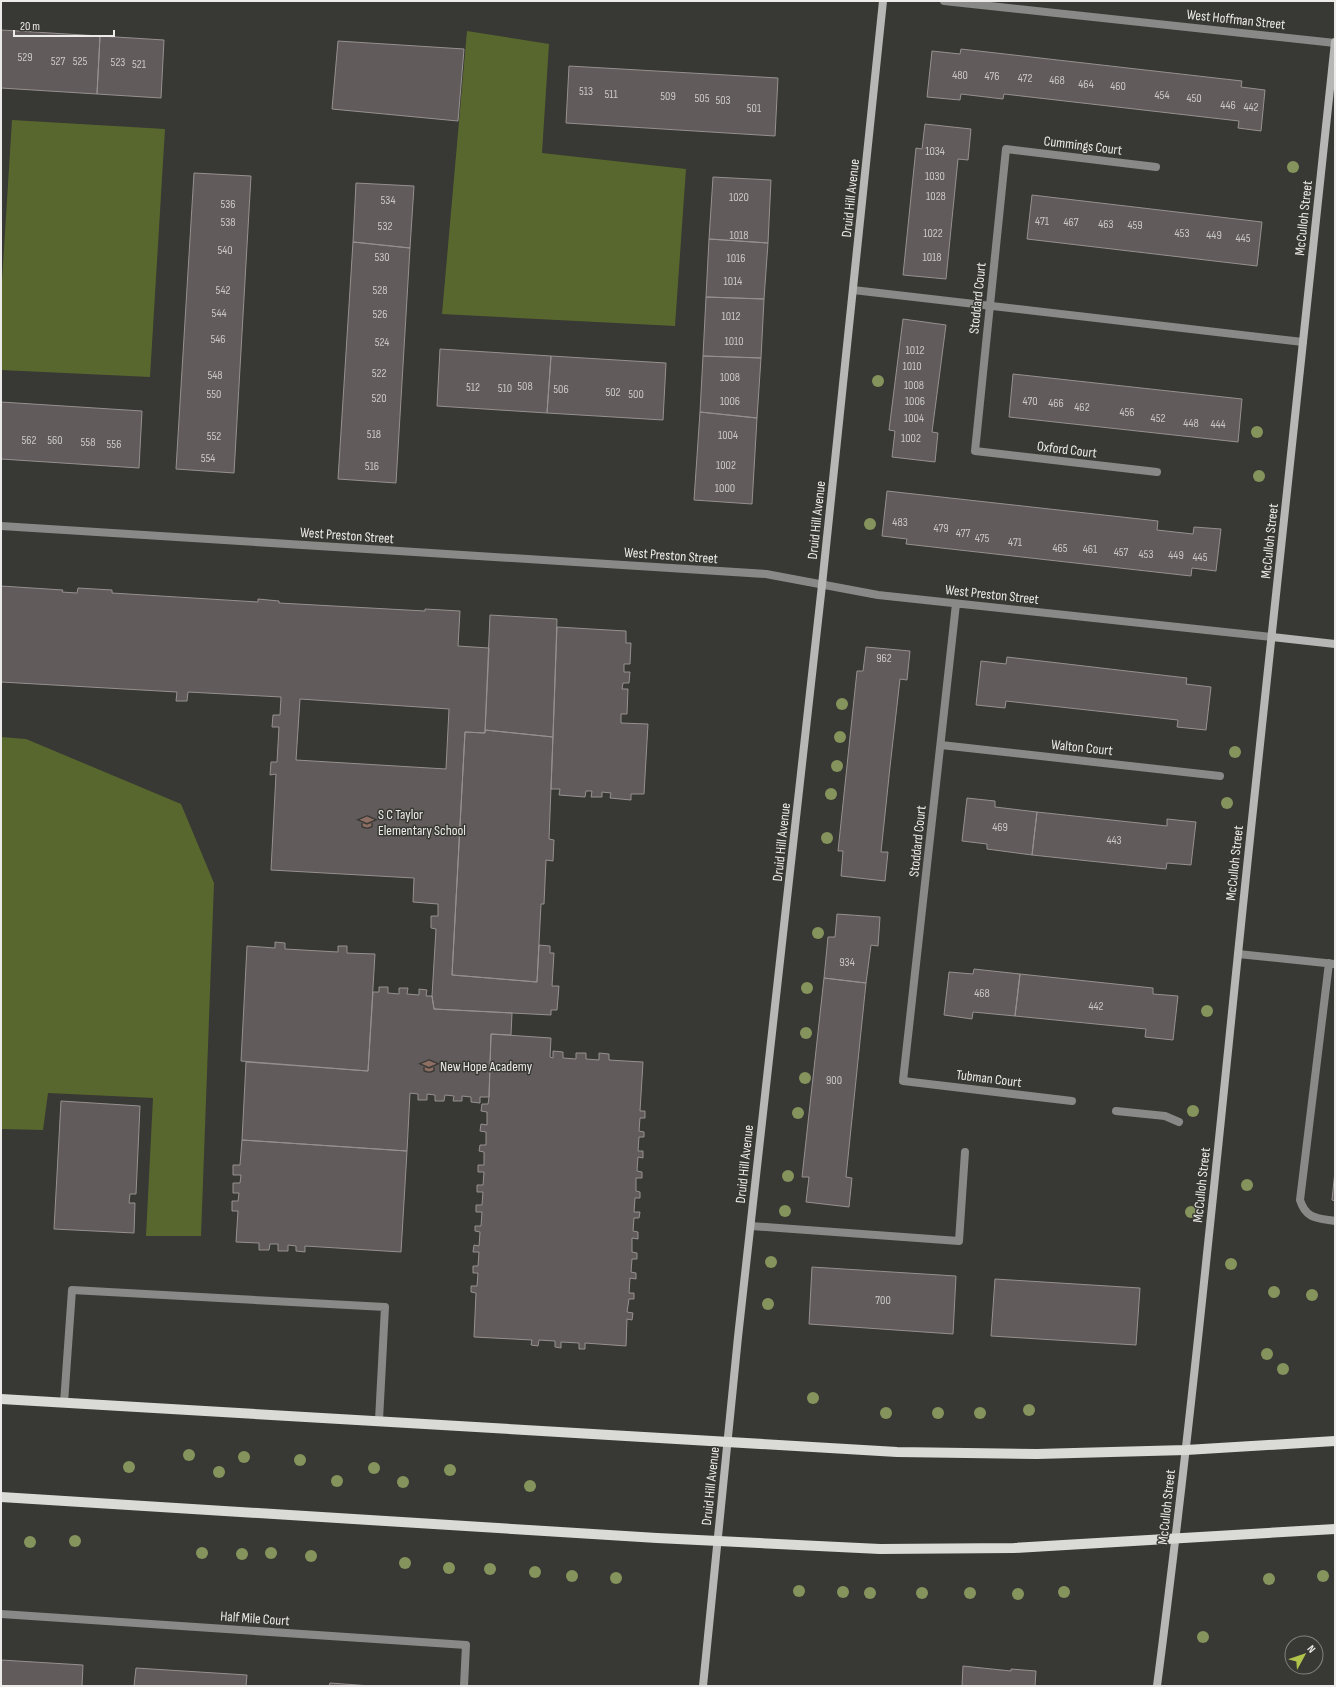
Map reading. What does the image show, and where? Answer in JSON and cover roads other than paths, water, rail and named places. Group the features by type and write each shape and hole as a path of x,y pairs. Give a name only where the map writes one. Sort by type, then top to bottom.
{"main road":[{"name":"Druid Hill Avenue","path":"703,1686 750,1226 822,585 884,1"},
{"name":"McCulloh Street","path":"1157,1686 1186,1450 1335,42"},
{"name":"West Preston Street","path":"1272,637 1335,644"},
{"path":"1,1399 380,1420 897,1452 1037,1454 1186,1450 1335,1441"},
{"path":"1,1497 718,1541 880,1549 1014,1548 1335,1529"}],"street":[{"name":"West Hoffman Street","path":"944,1 1335,42"},
{"name":"Cummings Court","path":"1006,149 1156,167"},
{"name":"Stoddard Court","path":"975,451 1006,149"},
{"path":"853,290 1303,342"},
{"name":"Oxford Court","path":"975,451 1157,472"},
{"name":"West Preston Street","path":"1,526 766,574 878,595 1272,637"},
{"name":"Stoddard Court","path":"903,1081 956,604"},
{"name":"Walton Court","path":"940,745 1220,776"},
{"path":"1238,954 1332,964 1300,1200 1304,1211 1315,1218 1335,1221"},
{"name":"Tubman Court","path":"903,1081 1072,1101"},
{"path":"1116,1111 1165,1116 1179,1122"},
{"path":"750,1226 959,1241 965,1152"},
{"path":"64,1403 72,1290 385,1308 380,1420"},
{"name":"Half Mile Court","path":"1,1614 466,1645 464,1686"}],"place":[{"name":"S C Taylor Elementary School","path":"367,822"},
{"name":"New Hope Academy","path":"429,1066"}]}
